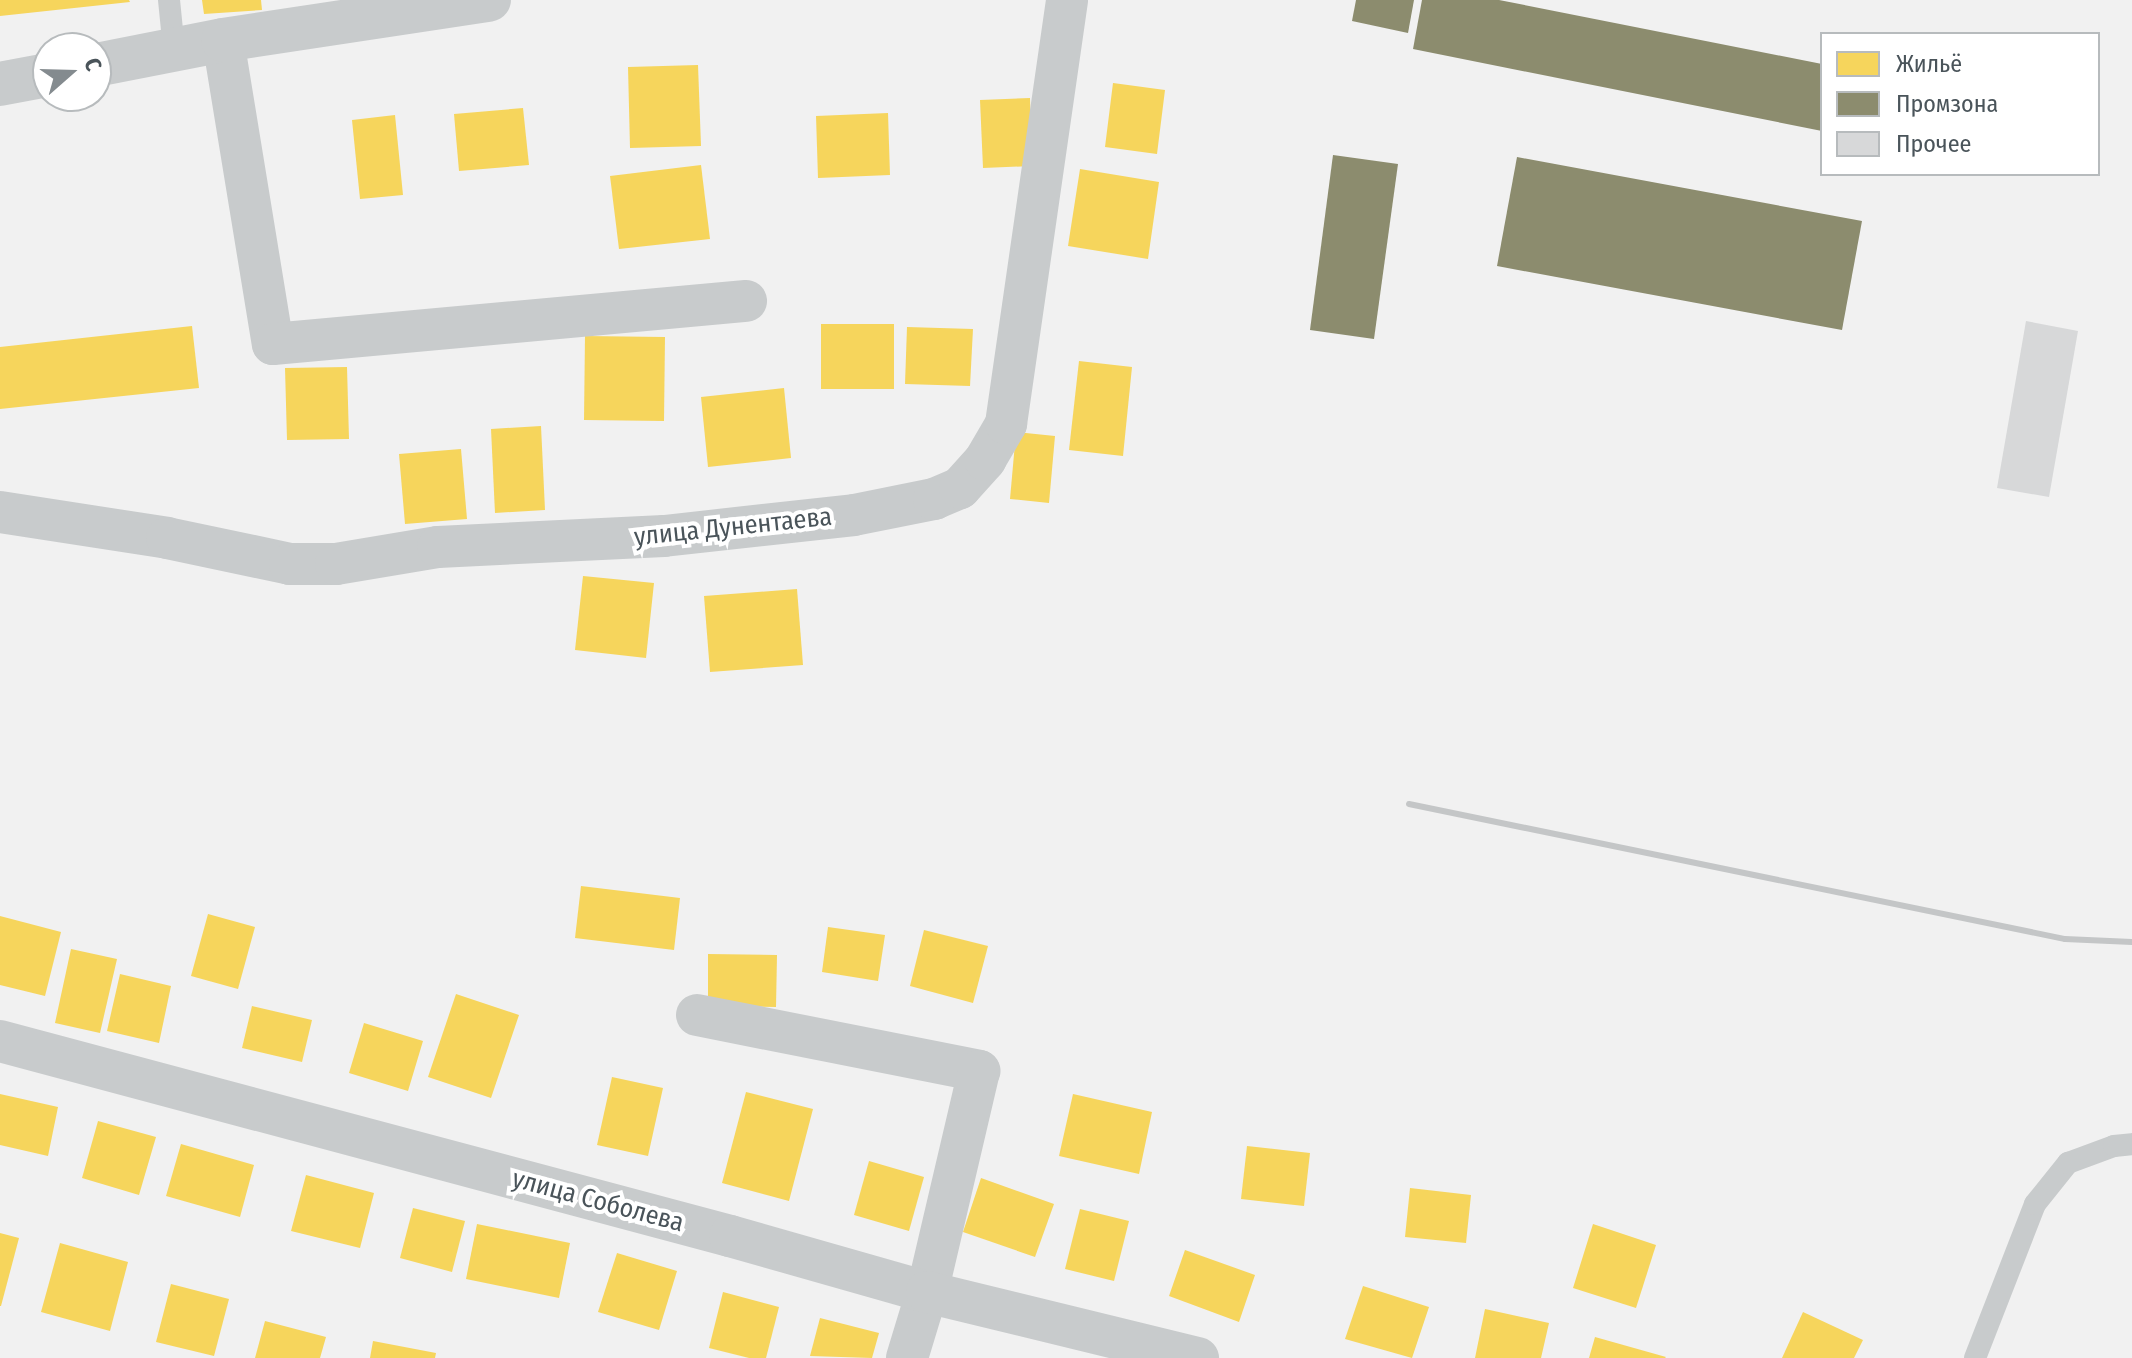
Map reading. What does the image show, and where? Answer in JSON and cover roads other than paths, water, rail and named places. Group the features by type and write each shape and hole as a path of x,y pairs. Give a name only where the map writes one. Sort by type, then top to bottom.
{"street":[{"path":"112,62 223,40 489,0"},
{"name":"улица Дунентаева","path":"0,512 167,538 290,564 336,564 438,547 664,536 854,515 934,499 960,488 985,460 1006,424 1067,0"},
{"path":"223,40 273,344 746,301"},
{"path":"0,84 32,78"},
{"path":"697,1015 979,1071 927,1292 907,1358"},
{"name":"улица Соболева","path":"0,1041 730,1236 927,1292 1198,1358"}],"lane":[{"path":"169,0 174,50"},
{"path":"1975,1358 2035,1204 2068,1163 2114,1146 2132,1144"}],"railway":[{"path":"1409,804 2065,939 2132,942"}]}
